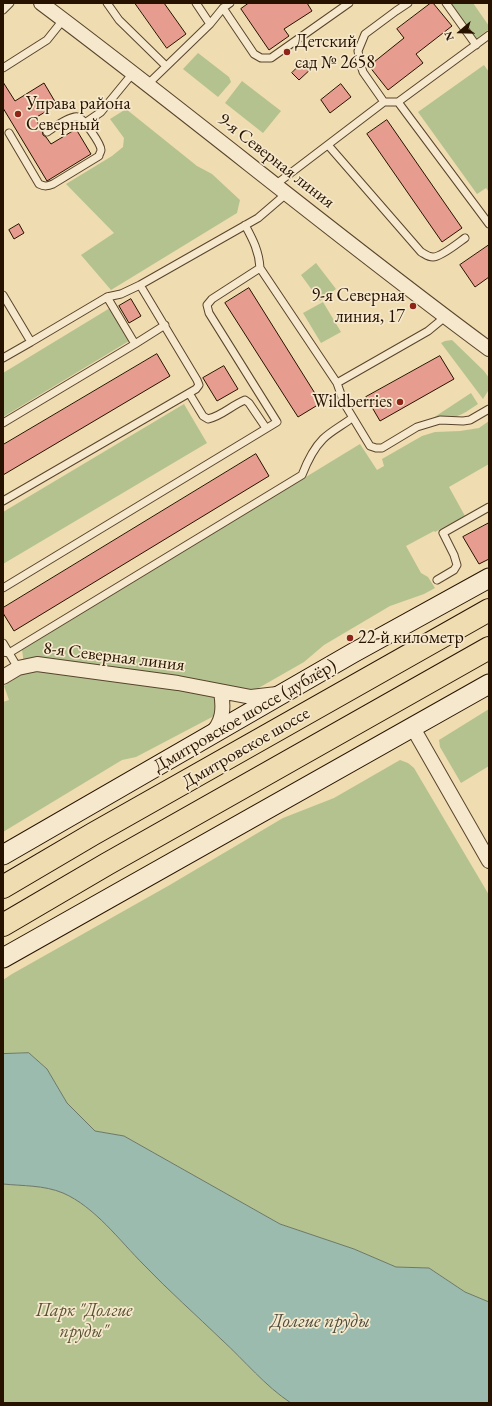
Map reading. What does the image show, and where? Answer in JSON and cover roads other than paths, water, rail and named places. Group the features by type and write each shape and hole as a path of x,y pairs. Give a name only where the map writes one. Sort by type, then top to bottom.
{"highway":[{"name":"Дмитровское шоссе","path":"3,887 489,610"},
{"name":"Дмитровское шоссе","path":"3,924 481,652"}],"street":[{"name":"9-я Северная линия","path":"40,3 133,73 274,186 489,350"},
{"name":"Дмитровское шоссе (дублёр)","path":"3,856 354,653 489,578"},
{"name":"8-я Северная линия","path":"3,677 18,668 37,664 178,683 251,697 286,693"},
{"path":"3,958 489,684"},
{"path":"208,738 218,727 222,715 223,704 221,692"},
{"path":"413,728 489,861"}],"lane":[{"path":"3,10 10,3"},
{"path":"107,3 119,20 166,66"},
{"path":"196,3 210,24"},
{"path":"148,85 210,24 223,8 230,3"},
{"path":"223,8 254,54 261,58 271,58 349,3"},
{"path":"384,102 363,72 358,51 365,34 396,10 408,3"},
{"path":"446,3 476,45"},
{"path":"3,68 47,40 64,20"},
{"path":"274,186 384,102 398,102 489,35"},
{"path":"85,123 101,112 133,73"},
{"path":"398,102 489,224"},
{"path":"8,133 39,184 48,186 99,156 101,151 100,146 85,123 78,117 72,117 47,132"},
{"path":"328,145 421,252 432,257 438,256 466,238"},
{"path":"3,358 107,297 121,294 140,285 258,218 286,194"},
{"path":"245,225 255,244 259,256 260,268 338,384 344,402 352,418 370,446 382,448 417,427 440,420 470,420 489,409"},
{"path":"3,588 277,422 209,313 208,305 212,299 260,268"},
{"path":"3,501 196,389 199,385 165,325 140,285"},
{"path":"3,295 31,342"},
{"path":"107,297 135,344"},
{"path":"338,384 428,331 445,317"},
{"path":"3,423 165,325"},
{"path":"189,393 203,416 208,419 214,418 245,400 249,402 266,428"},
{"path":"6,652 302,475 308,459 315,448 324,438 352,418"},
{"path":"437,580 454,570 457,565 454,555 443,533 489,507"},
{"path":"3,643 6,652 18,668"}],"water":[{"name":"Долгие пруды","path":"29,1053 47,1069 67,1103 95,1131 124,1136 280,1224 354,1249 396,1267 429,1268 465,1292 489,1302 489,1403 291,1403 264,1381 163,1284 96,1215 86,1207 75,1199 56,1190 41,1187 3,1184 3,1054"}],"place":[{"name":"Детский сад № 2658","path":"287,52"},
{"name":"Управа района Северный","path":"18,114"},
{"name":"9-я Северная линия, 17","path":"413,306"},
{"name":"Wildberries","path":"400,402"},
{"name":"22-й километр","path":"350,638"}],"park label":[{"name":"Парк \"Долгие пруды\"","path":"84,1321"}]}
